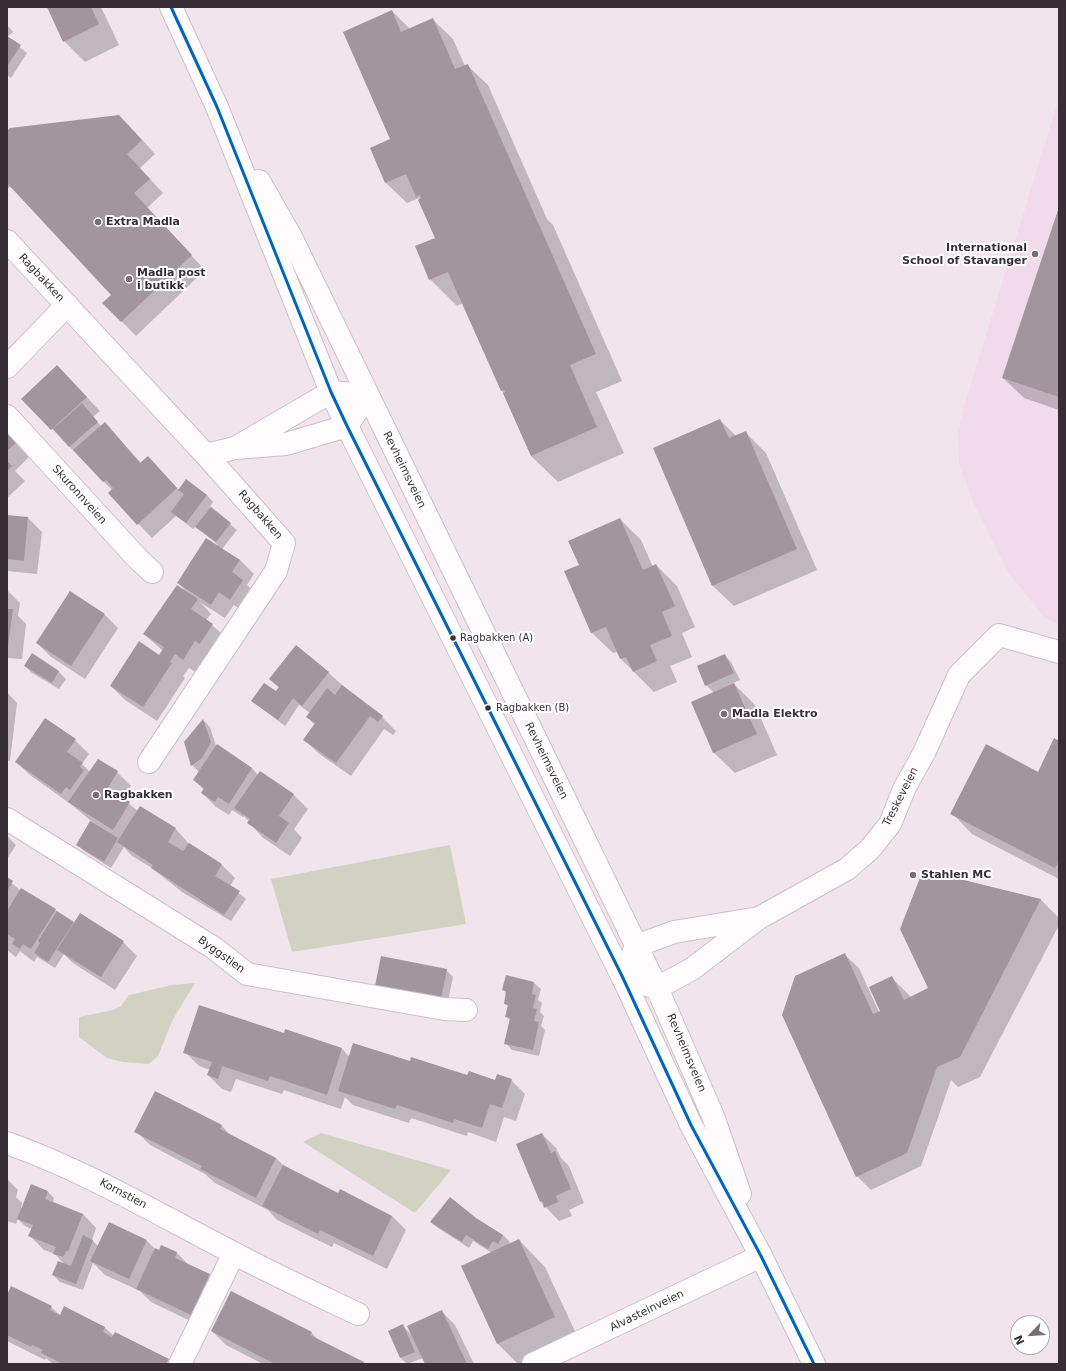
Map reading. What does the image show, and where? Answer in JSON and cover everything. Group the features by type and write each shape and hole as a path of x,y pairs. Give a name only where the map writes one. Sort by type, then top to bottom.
{"street":[{"name":"Revheimsveien","path":"171,7 217,107 331,392 347,426 623,978 691,1125 761,1256 814,1364"},
{"name":"Revheimsveien","path":"217,107 291,237 657,988 713,1116 761,1256"},
{"name":"Ragbakken","path":"7,241 206,455 284,543 276,571 149,762"},
{"path":"7,367 67,305"},
{"path":"206,455 235,448 286,444 347,426 367,395 331,392 235,448"},
{"name":"Skuronnveien","path":"7,416 138,559 152,572"},
{"name":"Treskeveien","path":"657,988 692,969 758,918 847,869 870,849 890,824 905,787 924,753 959,675 1000,635 1059,652"},
{"name":"Byggstien","path":"7,819 214,948 247,974 444,1009 466,1010"},
{"name":"Treskeveien","path":"636,946 674,932 758,918"},
{"path":"636,946 623,978 657,988"},
{"name":"Kornstien","path":"7,1143 46,1157 89,1176 234,1254 358,1314"},
{"path":"180,1364 234,1254"},
{"name":"Alvasteinveien","path":"533,1364 761,1256"}],"shaded area":[{"name":"International School of Stavanger","path":"1059,98 1059,624 1044,617 1008,572 974,504 959,464 958,434 963,410"},
{"path":"450,845 466,924 292,952 271,879"},
{"path":"195,983 172,1021 158,1056 149,1064 123,1062 107,1058 79,1037 79,1017 113,1010 121,1006 129,995 172,985"},
{"path":"321,1133 451,1170 415,1213 303,1142"}],"building":[{"path":"47,7 91,7 99,24 63,42"},
{"path":"392,10 401,32 433,18 455,69 468,64 596,354 570,365 597,427 531,456 503,393 505,392 504,390 501,391 448,272 429,280 415,246 435,238 418,200 421,198 420,195 416,197 406,174 385,183 370,148 390,139 343,32"},
{"path":"7,36 21,45 7,67"},
{"path":"119,115 142,140 127,154 150,179 134,193 192,255 121,322 102,303 111,295 7,183 7,131 10,128"},
{"path":"1059,207 1059,397 1002,378"},
{"path":"57,365 87,397 51,430 21,399"},
{"path":"82,403 98,422 69,447 53,429"},
{"path":"720,419 729,438 746,431 797,549 712,586 653,448"},
{"path":"105,422 140,463 148,456 177,488 137,525 108,493 113,488 106,480 103,482 73,450"},
{"path":"7,428 19,440 7,451"},
{"path":"7,461 12,466 7,471"},
{"path":"186,479 207,495 186,523 171,512 184,494 178,490"},
{"path":"211,507 231,523 216,542 195,527"},
{"path":"7,515 28,517 24,561 7,559"},
{"path":"620,518 643,570 656,564 675,606 662,612 672,636 650,645 657,661 633,672 626,657 620,659 606,627 591,633 564,571 579,565 568,541"},
{"path":"206,538 240,560 232,572 243,580 230,600 219,592 211,605 177,583"},
{"path":"177,585 198,599 191,609 213,624 200,644 195,641 183,660 175,654 170,662 172,663 143,707 110,686 139,641 159,655 164,647 143,634"},
{"path":"70,591 105,614 71,666 36,643"},
{"path":"7,609 13,609 8,646 7,646"},
{"path":"296,645 329,672 302,706 293,698 278,720 251,701 264,683 276,691 279,687 269,679"},
{"path":"32,653 59,671 52,683 24,666"},
{"path":"725,654 734,673 705,686 697,666"},
{"path":"734,683 757,734 713,753 691,702"},
{"path":"342,685 383,716 378,722 370,716 336,763 303,740 315,723 306,717 327,688 335,695"},
{"path":"45,718 76,739 67,752 83,763 80,767 84,770 70,790 66,787 61,794 15,762"},
{"path":"203,719 211,742 202,758 191,766 184,742"},
{"path":"1054,738 1059,741 1059,861 1055,868 950,814 986,744 1038,772"},
{"path":"217,744 252,768 229,804 218,797 215,802 201,793 204,788 193,780"},
{"name":"Ragbakken","path":"98,759 118,771 108,788 130,802 113,830 68,802"},
{"path":"260,771 294,794 279,816 289,823 276,843 247,823 250,819 234,808"},
{"path":"140,806 176,828 168,842 183,851 189,843 222,864 215,876 240,891 224,915 151,868 153,865 117,842"},
{"path":"90,821 118,838 104,862 76,845"},
{"path":"923,870 1041,899 960,1057 937,1067 907,1153 856,1177 782,1015 795,976 845,953 873,1014 880,1011 869,987 892,976 904,1000 928,988 900,929"},
{"path":"7,877 13,881 7,891"},
{"path":"21,888 56,909 31,949 23,944 20,949 12,944 15,939 7,934 7,911"},
{"path":"57,911 74,922 48,962 34,953 40,943 38,941"},
{"path":"80,913 124,941 101,977 57,950"},
{"path":"381,956 447,969 441,999 375,986"},
{"path":"506,975 534,982 532,994 536,995 533,1008 537,1009 534,1021 539,1022 533,1050 504,1044 510,1018 505,1017 508,1005 504,1004 506,991 502,990"},
{"path":"199,1005 284,1033 285,1029 342,1048 327,1095 270,1076 268,1081 222,1066 218,1079 207,1075 212,1062 183,1053"},
{"path":"353,1043 410,1061 411,1057 467,1075 469,1071 495,1080 497,1074 512,1079 502,1108 490,1104 482,1128 454,1119 453,1123 397,1105 395,1109 338,1091"},
{"path":"155,1091 222,1125 220,1129 276,1158 256,1198 200,1169 202,1166 134,1132"},
{"path":"542,1133 551,1153 555,1151 571,1189 556,1196 558,1202 544,1208 542,1201 540,1202 516,1144"},
{"path":"283,1165 338,1193 340,1189 392,1216 373,1256 320,1230 318,1234 262,1206"},
{"path":"31,1184 48,1191 45,1199 83,1214 68,1251 66,1251 63,1257 53,1254 56,1247 28,1236 33,1225 17,1219"},
{"path":"450,1197 476,1218 503,1235 498,1244 493,1241 488,1249 466,1235 462,1242 430,1222"},
{"path":"109,1222 147,1240 129,1279 90,1261"},
{"path":"83,1235 93,1240 76,1284 52,1275 58,1261 71,1266"},
{"path":"519,1239 555,1317 497,1344 461,1266"},
{"path":"161,1245 177,1252 175,1258 210,1274 191,1315 136,1289 155,1248 159,1250"},
{"path":"11,1286 52,1306 50,1310 60,1315 64,1306 105,1327 103,1332 112,1337 115,1332 169,1359 166,1364 63,1364 41,1353 43,1350 32,1345 31,1347 7,1335 7,1295"},
{"path":"231,1291 312,1332 310,1335 364,1362 363,1364 275,1364 211,1331"},
{"path":"442,1310 467,1364 425,1364 407,1326"},
{"path":"403,1324 415,1352 400,1358 388,1331"}],"transit line":[{"path":"171,7 217,107 331,392 347,426 623,978 691,1125 761,1256 814,1364"}],"place":[{"name":"Extra Madla","path":"98,222"},
{"name":"International School of Stavanger","path":"1035,254"},
{"name":"Madla post i butikk","path":"129,279"},
{"name":"Ragbakken (A)","path":"453,638"},
{"name":"Ragbakken (B)","path":"488,708"},
{"name":"Madla Elektro","path":"724,714"},
{"name":"Ragbakken","path":"96,795"},
{"name":"Stahlen MC","path":"913,875"}]}
